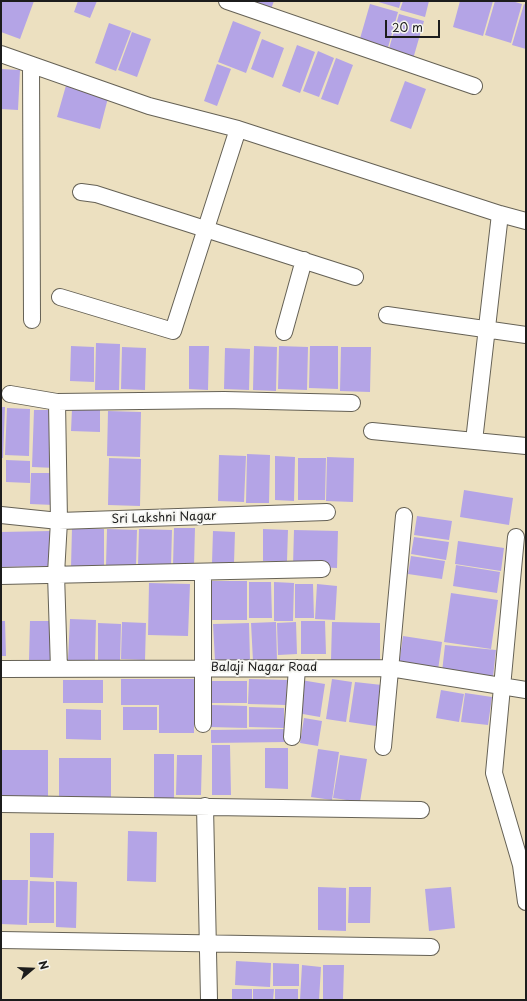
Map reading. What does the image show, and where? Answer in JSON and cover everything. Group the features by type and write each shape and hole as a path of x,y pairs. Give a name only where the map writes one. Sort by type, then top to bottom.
{"street":[{"path":"227,1 474,86"},
{"path":"1,54 150,106 238,129 500,214 526,221"},
{"path":"31,65 32,320"},
{"path":"60,297 174,331 238,129"},
{"path":"81,192 96,194 206,228 355,277"},
{"path":"474,441 500,214"},
{"path":"284,332 304,260"},
{"path":"387,315 526,335"},
{"path":"10,394 57,402 224,400 352,403"},
{"path":"57,402 59,521 56,574 59,669"},
{"path":"372,431 526,446"},
{"name":"Sri Lakshni Nagar","path":"1,516 59,521 327,512"},
{"path":"384,747 404,516"},
{"path":"516,537 504,687 494,774 524,864 526,902"},
{"path":"1,576 322,569"},
{"path":"203,572 203,724"},
{"path":"292,736 296,668"},
{"name":"Balaji Nagar Road","path":"1,670 390,668 526,690"},
{"path":"1,804 421,810"},
{"path":"205,806 209,1000"},
{"path":"1,940 431,947"}],"building":[{"path":"1,1 34,1 20,39 1,32"},
{"path":"78,1 97,1 90,18 74,12"},
{"path":"250,1 274,1 271,9"},
{"path":"375,1 401,1 399,8"},
{"path":"403,1 429,1 425,17 400,10"},
{"path":"460,1 493,1 483,36 453,27"},
{"path":"495,1 512,1 522,4 511,43 485,35"},
{"path":"370,4 398,12 387,51 359,42"},
{"path":"524,4 526,5 526,49 512,45"},
{"path":"399,14 424,21 413,59 388,52"},
{"path":"233,21 261,32 246,73 218,62"},
{"path":"109,23 131,31 116,71 95,63"},
{"path":"132,32 151,39 137,77 118,70"},
{"path":"262,39 284,48 273,78 251,69"},
{"path":"297,45 315,52 300,93 282,86"},
{"path":"318,51 334,58 319,97 303,91"},
{"path":"336,58 353,65 338,105 321,99"},
{"path":"217,64 231,69 217,106 204,101"},
{"path":"1,69 20,70 18,110 1,109"},
{"path":"405,81 426,89 411,129 390,121"},
{"path":"67,82 109,94 100,129 57,117"},
{"path":"96,343 120,344 119,390 95,390"},
{"path":"71,346 94,347 94,382 70,381"},
{"path":"189,346 209,346 208,390 189,389"},
{"path":"254,346 277,347 276,391 253,390"},
{"path":"279,346 308,347 307,390 278,389"},
{"path":"310,346 338,346 338,389 309,388"},
{"path":"122,347 146,348 145,390 121,389"},
{"path":"341,347 371,347 370,392 340,391"},
{"path":"225,348 250,349 249,390 224,389"},
{"path":"1,407 5,407 3,458 1,458"},
{"path":"7,408 30,409 29,456 5,455"},
{"path":"72,409 100,409 100,432 71,431"},
{"path":"34,410 57,410 56,468 32,467"},
{"path":"108,411 141,412 140,457 107,456"},
{"path":"247,454 270,455 269,503 246,503"},
{"path":"219,455 246,456 244,502 218,501"},
{"path":"275,456 295,457 294,501 275,500"},
{"path":"327,457 354,458 353,502 326,501"},
{"path":"109,458 141,459 140,506 108,505"},
{"path":"298,458 326,458 325,500 298,500"},
{"path":"6,460 30,461 30,483 6,482"},
{"path":"31,473 55,473 54,505 30,504"},
{"path":"464,490 513,498 509,525 460,517"},
{"path":"417,516 452,521 449,540 414,535"},
{"path":"72,528 104,529 104,568 71,567"},
{"path":"174,528 195,528 194,566 173,566"},
{"path":"107,529 137,530 136,566 106,566"},
{"path":"139,529 172,530 171,566 138,566"},
{"path":"263,529 288,530 287,561 263,561"},
{"path":"294,530 338,531 337,568 293,566"},
{"path":"50,531 51,566 1,567 1,532"},
{"path":"213,531 235,532 234,563 212,563"},
{"path":"414,537 449,542 446,560 411,554"},
{"path":"458,541 504,548 501,571 455,564"},
{"path":"411,556 445,561 442,579 408,574"},
{"path":"456,565 500,572 497,593 453,586"},
{"path":"211,581 247,581 247,620 212,620"},
{"path":"249,582 271,582 272,618 249,618"},
{"path":"274,582 294,583 293,621 274,621"},
{"path":"149,583 190,584 188,636 148,635"},
{"path":"295,584 313,584 314,618 295,618"},
{"path":"317,584 337,586 335,620 315,619"},
{"path":"451,593 498,600 491,649 444,642"},
{"path":"70,619 96,620 95,660 68,660"},
{"path":"1,621 5,621 6,656 1,656"},
{"path":"30,621 55,621 55,661 29,660"},
{"path":"301,621 325,621 326,654 301,654"},
{"path":"122,622 146,623 145,660 121,659"},
{"path":"276,622 277,660 253,661 251,623"},
{"path":"296,622 297,654 278,655 277,623"},
{"path":"332,622 380,623 380,660 331,660"},
{"path":"98,623 121,624 120,663 98,662"},
{"path":"249,623 250,660 215,661 213,624"},
{"path":"403,636 442,642 438,670 399,664"},
{"path":"445,645 496,650 493,677 442,672"},
{"path":"121,679 194,679 194,733 159,733 159,705 121,705"},
{"path":"249,679 287,680 286,705 248,704"},
{"path":"332,679 352,682 346,722 326,719"},
{"path":"63,680 103,680 103,703 63,703"},
{"path":"301,680 325,684 320,717 297,713"},
{"path":"211,681 247,681 247,703 211,703"},
{"path":"355,682 382,685 376,726 349,722"},
{"path":"441,690 464,694 459,722 436,718"},
{"path":"465,693 492,697 488,725 461,722"},
{"path":"211,705 247,706 247,728 210,727"},
{"path":"123,707 157,707 157,730 123,730"},
{"path":"249,707 284,708 284,728 249,727"},
{"path":"66,709 101,710 101,740 66,739"},
{"path":"304,718 322,721 318,746 300,743"},
{"path":"287,729 287,742 211,743 211,730"},
{"path":"212,745 230,745 231,795 212,795"},
{"path":"265,748 288,748 288,789 265,788"},
{"path":"318,749 339,752 332,800 311,797"},
{"path":"1,750 48,750 48,797 1,796"},
{"path":"154,754 174,754 174,798 154,798"},
{"path":"177,755 202,755 201,795 176,795"},
{"path":"340,755 367,759 360,802 333,798"},
{"path":"59,758 111,758 111,799 59,799"},
{"path":"128,831 157,832 156,882 127,881"},
{"path":"30,833 54,833 53,878 30,877"},
{"path":"1,880 28,880 27,925 1,924"},
{"path":"30,881 54,882 54,923 29,923"},
{"path":"56,881 77,882 76,928 56,927"},
{"path":"318,887 346,888 346,931 318,930"},
{"path":"349,887 371,887 370,923 348,923"},
{"path":"451,887 455,928 429,931 425,889"},
{"path":"236,961 271,963 270,987 235,985"},
{"path":"273,963 299,964 299,986 273,986"},
{"path":"302,965 321,967 319,1000 300,1000"},
{"path":"323,965 344,965 343,999 323,999"},
{"path":"232,989 252,989 252,1000 232,1000"},
{"path":"253,989 274,989 273,1000 253,1000"},
{"path":"275,989 298,989 298,1000 275,1000"}]}
